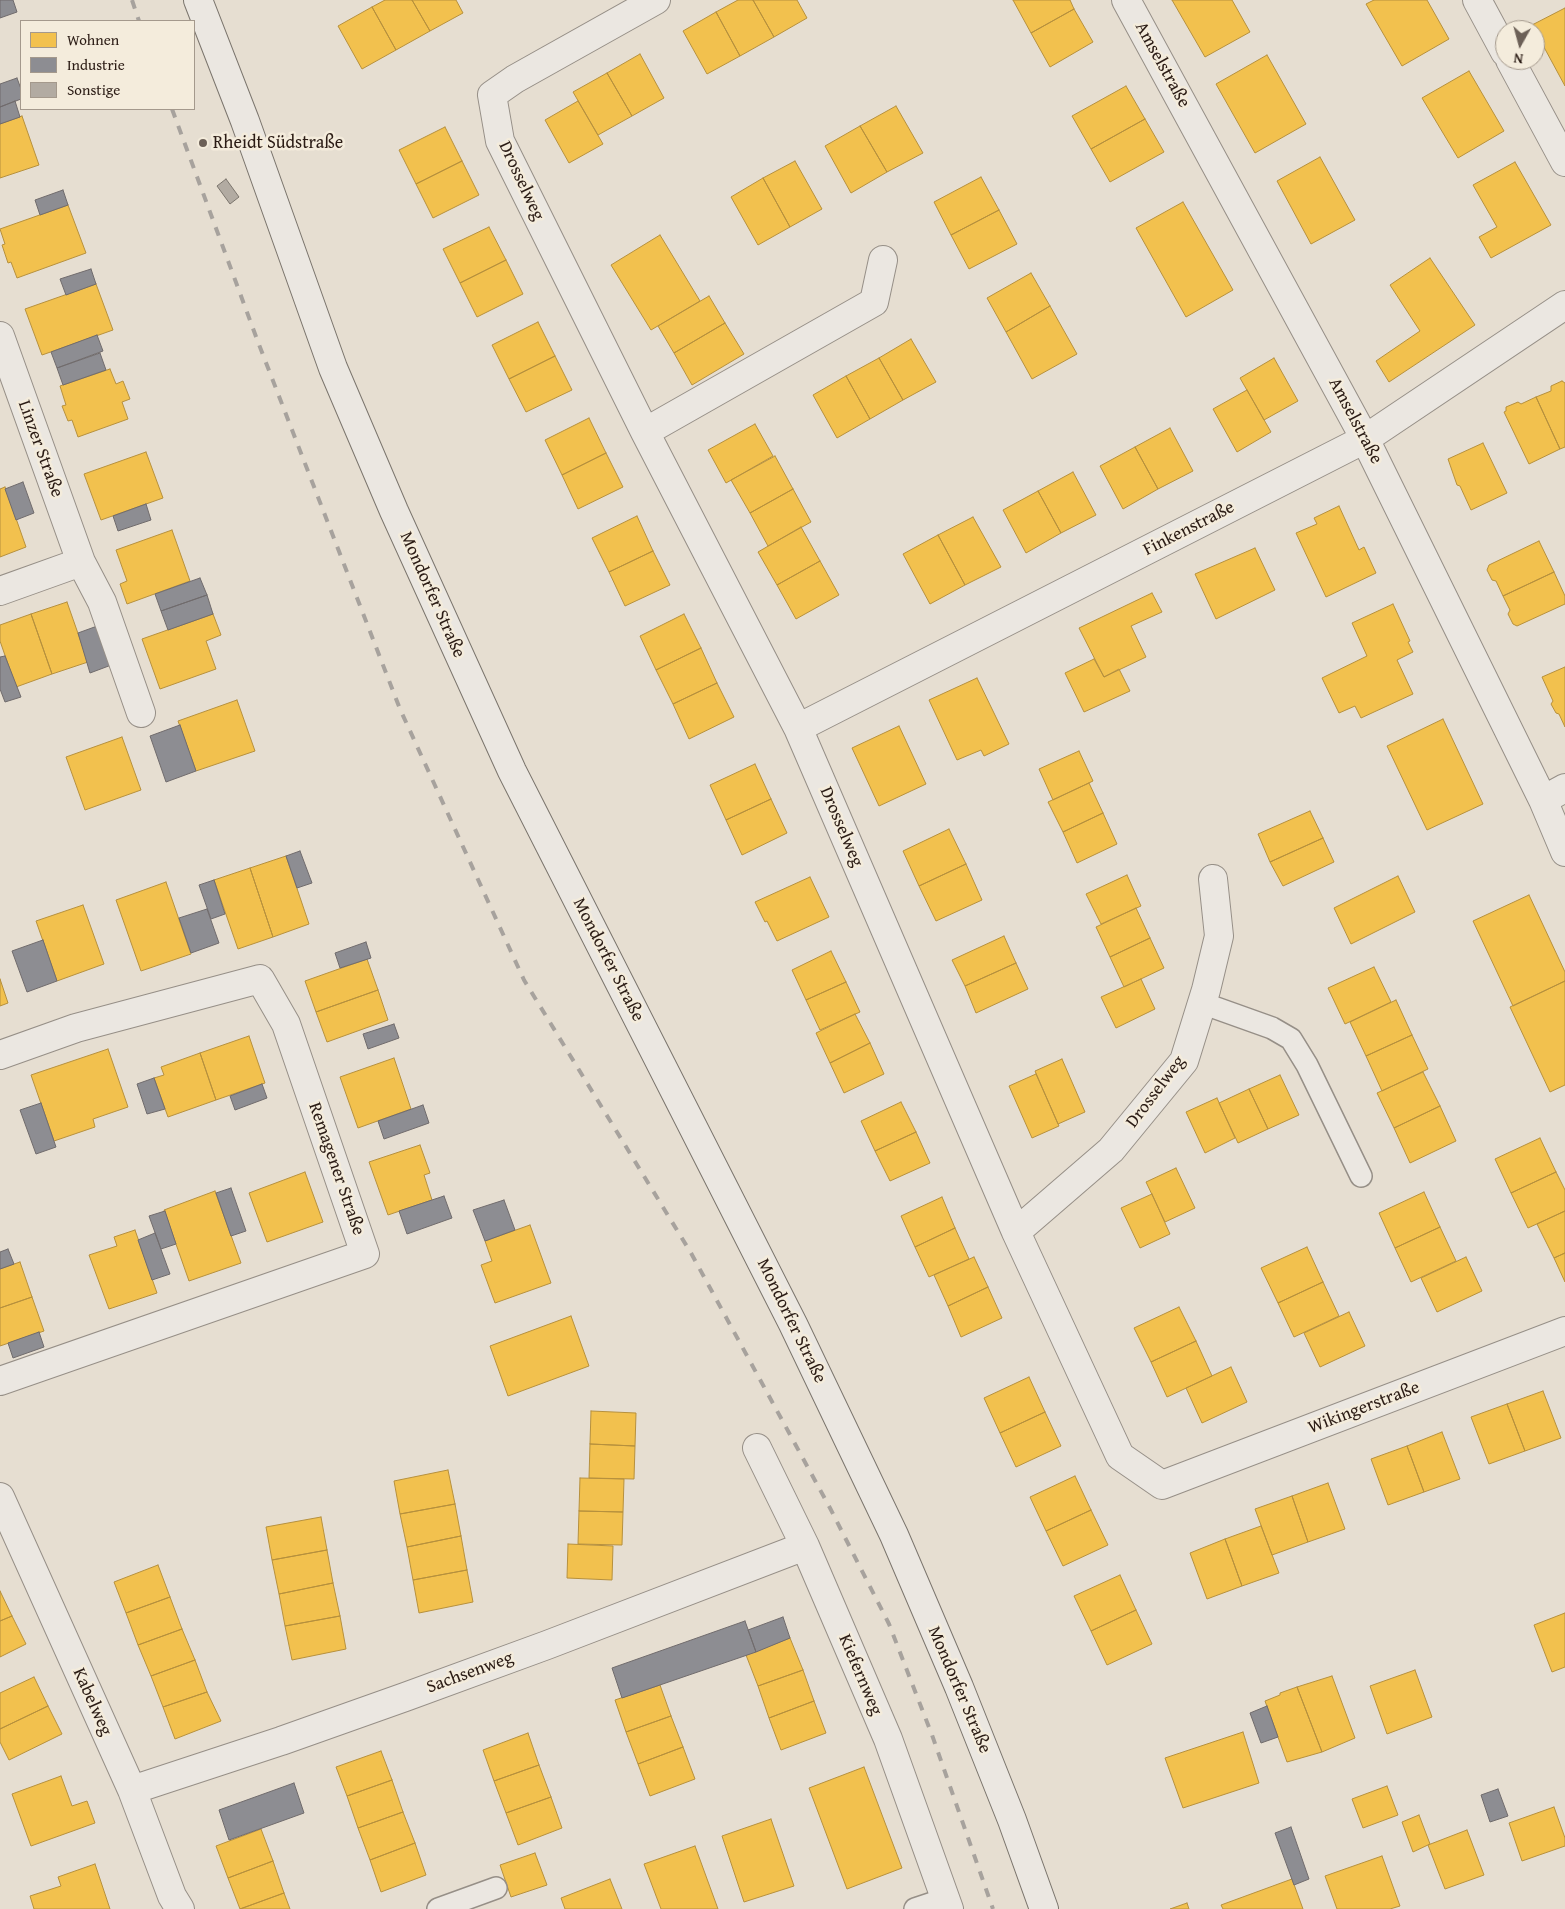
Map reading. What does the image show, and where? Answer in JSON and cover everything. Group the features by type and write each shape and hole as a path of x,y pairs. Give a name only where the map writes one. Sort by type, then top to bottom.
{"street":[{"name":"Mondorfer Straße","path":"198,0 249,130 333,368 398,519 512,771 793,1324 894,1535 959,1687 1009,1811 1044,1909"},
{"name":"Drosselweg","path":"656,0 515,79 492,95 500,141 645,432 798,728 1016,1232 1120,1456 1162,1485"},
{"name":"Amselstraße","path":"1126,0 1365,439 1554,794 1565,852"},
{"path":"1477,0 1495,33"},
{"path":"1515,70 1565,162"},
{"path":"645,432 874,302 883,260"},
{"name":"Finkenstraße","path":"798,728 1365,439 1565,305"},
{"name":"Linzer Straße","path":"0,336 81,562 102,602 141,713"},
{"path":"0,591 81,562"},
{"name":"Drosselweg","path":"1016,1232 1111,1150 1184,1061 1202,1003 1219,936 1213,879"},
{"name":"Remagener Straße","path":"0,1055 76,1028 260,980 286,1024 365,1254 0,1381"},
{"name":"Wikingerstraße","path":"1162,1485 1565,1331"},
{"name":"Kiefernweg","path":"756,1448 805,1546 888,1739 947,1904"},
{"name":"Kabelweg","path":"0,1497 132,1790 172,1896 180,1909"},
{"name":"Sachsenweg","path":"132,1790 281,1741 405,1697 547,1645 805,1546"}],"lane":[{"path":"1202,1003 1272,1028 1291,1039 1308,1065 1361,1176"},
{"path":"438,1909 496,1888"},
{"path":"915,1909 947,1904"}],"building: Wohnen":[{"path":"385,0 412,0 430,31 396,50 372,7"},
{"path":"412,0 456,0 463,13 430,31"},
{"path":"738,0 753,0 774,37 740,56 716,12"},
{"path":"753,0 797,0 807,18 774,37"},
{"path":"1013,0 1070,0 1074,9 1031,33"},
{"path":"1172,0 1232,0 1250,32 1205,57"},
{"path":"1374,0 1427,0 1449,39 1402,66 1366,4"},
{"path":"372,7 396,50 362,69 338,26"},
{"path":"1565,8 1565,86 1545,49 1545,20 1542,20"},
{"path":"1074,9 1093,42 1050,67 1031,33"},
{"path":"716,12 740,56 707,74 683,31"},
{"path":"640,54 664,98 632,116 607,73"},
{"path":"1267,55 1306,124 1255,153 1216,84"},
{"path":"1469,71 1504,131 1458,158 1422,98"},
{"path":"607,73 632,116 598,135 573,92"},
{"path":"1126,86 1145,119 1091,149 1072,116"},
{"path":"578,101 603,144 569,163 545,120"},
{"path":"896,106 923,153 887,172 860,126"},
{"path":"22,116 39,165 0,178 0,124"},
{"path":"1145,119 1164,152 1110,182 1091,149"},
{"path":"860,126 887,172 851,193 825,146"},
{"path":"445,127 462,161 416,184 399,150"},
{"path":"1320,157 1355,220 1311,244 1277,181"},
{"path":"462,161 479,195 433,218 416,184"},
{"path":"795,161 822,209 790,227 763,178"},
{"path":"1515,162 1551,225 1491,258 1479,237 1497,227 1473,185"},
{"path":"981,177 999,210 951,235 934,202"},
{"path":"763,178 790,227 758,245 731,197"},
{"path":"1183,202 1233,290 1186,317 1136,228"},
{"path":"68,205 86,253 17,278 11,262 8,263 2,245 5,244 0,229"},
{"path":"999,210 1017,244 969,269 951,235"},
{"path":"489,227 506,260 460,283 443,249"},
{"path":"660,235 700,301 651,330 611,265"},
{"path":"1430,258 1475,325 1389,382 1376,361 1420,331 1390,285"},
{"path":"506,260 523,294 477,317 460,283"},
{"path":"1031,273 1050,306 1006,332 987,298"},
{"path":"96,284 113,330 42,355 25,309"},
{"path":"709,296 725,323 674,353 658,326"},
{"path":"1050,306 1077,354 1032,379 1006,332"},
{"path":"538,322 555,356 509,379 492,345"},
{"path":"725,323 744,354 692,385 674,353"},
{"path":"911,339 936,382 903,400 879,358"},
{"path":"555,356 572,390 526,412 509,379"},
{"path":"879,358 903,400 870,419 846,376"},
{"path":"1274,358 1298,401 1264,420 1240,378"},
{"path":"110,369 116,384 123,381 130,399 122,402 128,419 78,437 72,420 68,421 62,406 66,405 60,386"},
{"path":"846,376 870,419 837,438 813,395"},
{"path":"1562,381 1565,383 1565,447 1560,449 1536,397 1551,391 1551,386"},
{"path":"1247,390 1271,432 1237,452 1213,409"},
{"path":"1536,397 1560,449 1529,464 1504,412 1506,407 1518,402 1521,404"},
{"path":"589,418 606,453 562,475 545,440"},
{"path":"755,424 773,456 726,483 708,450"},
{"path":"1170,428 1193,471 1158,489 1135,447"},
{"path":"1483,443 1507,493 1471,510 1460,486 1457,485 1448,459"},
{"path":"1135,447 1158,489 1123,509 1100,466"},
{"path":"146,452 163,498 101,520 84,474"},
{"path":"606,453 623,487 578,509 562,475"},
{"path":"775,456 793,489 750,513 731,480"},
{"path":"1073,472 1096,515 1061,533 1038,491"},
{"path":"5,487 26,547 0,557 0,489"},
{"path":"793,489 811,522 768,546 750,513"},
{"path":"1038,491 1061,533 1026,553 1003,510"},
{"path":"1339,506 1359,550 1364,547 1376,573 1326,597 1296,533 1317,524 1314,518"},
{"path":"637,516 653,551 609,572 592,538"},
{"path":"973,517 1001,567 965,585 938,535"},
{"path":"801,527 820,561 777,585 758,552"},
{"path":"172,530 190,581 127,604 120,584 127,581 116,550"},
{"path":"938,535 965,585 930,604 903,554"},
{"path":"1539,541 1554,572 1503,596 1496,581 1492,580 1487,570 1489,565"},
{"path":"1255,548 1275,590 1216,619 1195,574"},
{"path":"653,551 670,585 625,606 609,572"},
{"path":"820,561 839,595 796,619 777,585"},
{"path":"1554,572 1565,596 1565,604 1517,626 1513,624 1508,614 1510,610 1503,596"},
{"path":"1152,593 1162,612 1131,626 1146,657 1104,677 1079,628"},
{"path":"67,602 88,662 52,674 31,614"},
{"path":"1393,604 1413,652 1397,660 1413,694 1361,718 1355,706 1339,713 1322,678 1367,656 1352,623"},
{"path":"31,614 52,674 16,687 0,641 0,625"},
{"path":"213,614 221,635 206,641 216,669 160,689 142,639"},
{"path":"684,614 701,648 656,670 640,636"},
{"path":"701,648 717,683 673,704 656,670"},
{"path":"1094,659 1104,677 1119,669 1130,691 1084,712 1065,673"},
{"path":"1565,667 1565,727 1559,714 1556,713 1551,704 1553,701 1542,677"},
{"path":"977,678 1009,744 984,756 981,750 957,760 929,700"},
{"path":"717,683 734,717 689,739 673,704"},
{"path":"237,700 255,751 196,771 178,721"},
{"path":"1443,719 1483,804 1427,830 1387,746"},
{"path":"899,726 926,784 879,806 852,748"},
{"path":"122,737 141,790 85,810 66,757"},
{"path":"1079,751 1093,781 1053,800 1039,769"},
{"path":"755,764 771,799 726,820 710,785"},
{"path":"1089,783 1103,813 1063,832 1048,802"},
{"path":"771,799 787,833 742,855 726,820"},
{"path":"1310,811 1323,838 1270,862 1258,834"},
{"path":"1103,813 1117,844 1077,863 1063,832"},
{"path":"949,829 966,864 919,886 903,851"},
{"path":"1323,838 1334,862 1283,886 1270,862"},
{"path":"286,856 309,924 273,937 250,868"},
{"path":"966,864 982,900 936,921 919,886"},
{"path":"250,868 273,937 238,949 214,880"},
{"path":"1127,875 1141,906 1101,924 1086,894"},
{"path":"1398,876 1415,912 1351,944 1334,908"},
{"path":"810,877 829,917 777,941 755,902"},
{"path":"166,882 191,954 141,971 116,900"},
{"path":"1529,895 1565,972 1565,981 1513,1006 1473,921"},
{"path":"83,905 104,964 57,981 36,921"},
{"path":"1136,908 1150,938 1110,957 1096,927"},
{"path":"1004,936 1016,963 965,986 952,960"},
{"path":"1150,938 1164,968 1124,987 1110,957"},
{"path":"831,951 846,982 806,1000 792,970"},
{"path":"367,959 378,990 316,1012 305,981"},
{"path":"1016,963 1028,989 976,1013 965,986"},
{"path":"1374,967 1391,1002 1345,1024 1328,988"},
{"path":"0,979 8,1003 0,1006"},
{"path":"1141,979 1155,1009 1116,1028 1101,997"},
{"path":"1565,981 1565,1085 1550,1092 1510,1007"},
{"path":"846,982 860,1012 820,1030 806,1000"},
{"path":"378,990 388,1020 327,1042 316,1012"},
{"path":"1396,1000 1412,1035 1366,1056 1350,1022"},
{"path":"855,1014 870,1043 830,1063 816,1033"},
{"path":"1412,1035 1428,1069 1382,1091 1366,1056"},
{"path":"249,1036 265,1083 216,1100 200,1053"},
{"path":"870,1043 884,1074 844,1093 830,1063"},
{"path":"108,1049 128,1107 93,1119 95,1127 54,1141 31,1075"},
{"path":"200,1053 216,1100 168,1117 154,1078 164,1075 161,1067"},
{"path":"394,1058 411,1109 358,1128 340,1077"},
{"path":"1062,1059 1085,1112 1058,1124 1035,1071"},
{"path":"1423,1072 1440,1106 1394,1128 1377,1093"},
{"path":"1036,1074 1059,1126 1032,1138 1009,1086"},
{"path":"1280,1075 1299,1115 1268,1129 1249,1089"},
{"path":"1249,1089 1268,1129 1238,1143 1219,1103"},
{"path":"1217,1098 1235,1138 1205,1153 1186,1112"},
{"path":"901,1102 916,1132 875,1151 861,1121"},
{"path":"1440,1106 1456,1141 1410,1163 1394,1128"},
{"path":"916,1132 930,1163 890,1181 875,1151"},
{"path":"1540,1138 1556,1172 1511,1193 1495,1159"},
{"path":"420,1145 430,1173 424,1175 432,1200 388,1215 369,1162"},
{"path":"1176,1168 1195,1208 1165,1222 1146,1182"},
{"path":"305,1172 323,1222 267,1242 249,1193"},
{"path":"1556,1172 1565,1190 1565,1211 1528,1228 1511,1193"},
{"path":"215,1191 241,1263 189,1281 164,1210"},
{"path":"1424,1192 1440,1227 1395,1248 1379,1213"},
{"path":"1152,1194 1170,1234 1140,1248 1121,1208"},
{"path":"942,1197 955,1228 915,1247 901,1216"},
{"path":"1565,1211 1565,1253 1554,1258 1537,1224"},
{"path":"530,1225 551,1283 495,1303 481,1265 492,1261 485,1241"},
{"path":"1440,1227 1456,1261 1411,1282 1395,1248"},
{"path":"955,1228 969,1259 929,1277 915,1247"},
{"path":"135,1230 157,1293 109,1309 89,1255 117,1246 114,1237"},
{"path":"1307,1247 1323,1282 1278,1303 1261,1268"},
{"path":"1565,1253 1565,1282 1554,1258"},
{"path":"974,1257 988,1287 948,1306 934,1275"},
{"path":"1466,1257 1482,1291 1437,1312 1421,1278"},
{"path":"20,1262 32,1297 0,1308 0,1269"},
{"path":"1323,1282 1339,1316 1294,1337 1278,1303"},
{"path":"988,1287 1002,1318 961,1337 948,1306"},
{"path":"32,1297 44,1331 0,1346 0,1308"},
{"path":"1179,1307 1196,1341 1151,1362 1134,1328"},
{"path":"1349,1312 1365,1346 1320,1367 1304,1333"},
{"path":"571,1316 589,1366 508,1396 490,1346"},
{"path":"1196,1341 1212,1376 1167,1397 1151,1362"},
{"path":"1231,1367 1247,1402 1202,1423 1186,1388"},
{"path":"1029,1377 1045,1412 1000,1433 984,1398"},
{"path":"1543,1391 1561,1438 1525,1451 1507,1404"},
{"path":"1507,1404 1525,1451 1489,1464 1471,1417"},
{"path":"591,1411 636,1413 635,1446 590,1444"},
{"path":"1045,1412 1061,1446 1016,1467 1000,1433"},
{"path":"1442,1432 1460,1479 1424,1492 1407,1446"},
{"path":"590,1444 635,1446 634,1479 589,1478"},
{"path":"1407,1446 1424,1492 1388,1505 1371,1459"},
{"path":"448,1470 455,1504 400,1514 394,1481"},
{"path":"1075,1476 1091,1510 1046,1531 1030,1497"},
{"path":"580,1478 624,1479 623,1512 579,1511"},
{"path":"1328,1483 1345,1529 1308,1542 1292,1496"},
{"path":"1292,1496 1308,1542 1272,1555 1255,1509"},
{"path":"455,1504 461,1536 407,1547 400,1514"},
{"path":"1091,1510 1108,1545 1063,1566 1046,1531"},
{"path":"579,1511 623,1512 622,1545 578,1544"},
{"path":"321,1517 327,1550 272,1560 266,1527"},
{"path":"1261,1526 1279,1573 1242,1586 1225,1539"},
{"path":"461,1536 467,1570 413,1580 407,1547"},
{"path":"1225,1539 1242,1586 1207,1599 1190,1553"},
{"path":"568,1544 613,1546 612,1580 567,1578"},
{"path":"327,1550 333,1583 279,1594 272,1560"},
{"path":"158,1565 170,1597 126,1613 114,1582"},
{"path":"467,1570 473,1602 419,1613 413,1580"},
{"path":"1120,1575 1136,1610 1091,1631 1074,1596"},
{"path":"333,1583 340,1616 285,1626 279,1594"},
{"path":"0,1591 12,1616 0,1621"},
{"path":"170,1597 182,1629 138,1645 126,1613"},
{"path":"1136,1610 1152,1644 1107,1665 1091,1631"},
{"path":"1565,1613 1565,1667 1552,1672 1534,1625"},
{"path":"12,1616 26,1644 0,1657 0,1621"},
{"path":"340,1616 346,1649 292,1660 285,1626"},
{"path":"182,1629 195,1660 151,1676 138,1645"},
{"path":"790,1638 803,1670 758,1686 746,1655"},
{"path":"195,1660 207,1692 163,1707 151,1676"},
{"path":"803,1670 814,1701 769,1718 758,1686"},
{"path":"1415,1670 1432,1717 1387,1734 1370,1686"},
{"path":"1332,1676 1355,1738 1322,1752 1297,1687"},
{"path":"34,1677 48,1706 0,1729 0,1693"},
{"path":"660,1685 671,1716 626,1732 615,1700"},
{"path":"1297,1687 1322,1752 1287,1762 1265,1701"},
{"path":"207,1692 221,1721 175,1739 163,1707"},
{"path":"814,1701 826,1733 781,1750 769,1718"},
{"path":"48,1706 62,1734 9,1760 0,1742 0,1729"},
{"path":"671,1716 683,1747 638,1764 626,1732"},
{"path":"1243,1732 1259,1783 1183,1808 1165,1758"},
{"path":"528,1733 539,1765 494,1781 483,1750"},
{"path":"683,1747 695,1779 650,1796 638,1764"},
{"path":"381,1751 392,1780 347,1796 336,1767"},
{"path":"539,1765 551,1797 506,1813 494,1781"},
{"path":"864,1767 902,1868 847,1889 809,1788"},
{"path":"61,1776 72,1806 87,1801 95,1823 31,1846 12,1794"},
{"path":"392,1780 403,1812 358,1828 347,1796"},
{"path":"1387,1786 1398,1815 1363,1828 1352,1799"},
{"path":"551,1797 562,1828 518,1845 506,1813"},
{"path":"1554,1807 1565,1838 1565,1846 1522,1861 1509,1823"},
{"path":"403,1812 415,1843 370,1860 358,1828"},
{"path":"1419,1815 1430,1844 1413,1852 1402,1822"},
{"path":"771,1819 794,1886 744,1902 722,1836"},
{"path":"261,1829 273,1861 228,1878 216,1846"},
{"path":"1467,1830 1484,1875 1445,1889 1428,1845"},
{"path":"415,1843 426,1875 381,1892 370,1860"},
{"path":"695,1846 718,1909 661,1909 644,1864"},
{"path":"535,1853 547,1885 511,1897 500,1865"},
{"path":"1382,1856 1400,1906 1390,1909 1337,1909 1325,1876"},
{"path":"273,1861 284,1893 240,1909 228,1878"},
{"path":"95,1864 110,1909 34,1909 30,1896 61,1886 58,1877"},
{"path":"610,1879 622,1909 565,1909 561,1898"},
{"path":"1292,1879 1303,1909 1223,1909 1221,1905"},
{"path":"284,1893 290,1909 240,1909"},
{"path":"1187,1903 1189,1909 1170,1909"}],"building: Industrie":[{"path":"0,0 13,0 17,12 0,18"},
{"path":"17,78 20,86 20,99 0,107 0,84"},
{"path":"15,101 20,117 0,124 0,107"},
{"path":"63,190 68,205 40,215 35,200"},
{"path":"91,269 96,284 66,295 60,279"},
{"path":"97,335 103,351 57,368 51,352"},
{"path":"100,353 106,370 63,385 57,368"},
{"path":"23,482 34,513 16,520 5,489"},
{"path":"146,504 151,520 118,531 113,516"},
{"path":"200,578 207,595 161,611 155,594"},
{"path":"207,595 213,614 168,630 161,611"},
{"path":"100,625 114,664 90,673 78,633"},
{"path":"5,656 21,697 5,702 0,689 0,657"},
{"path":"180,725 196,771 166,782 150,736"},
{"path":"300,851 312,883 297,888 286,856"},
{"path":"214,880 225,914 211,919 199,885"},
{"path":"207,909 219,943 191,953 179,918"},
{"path":"43,940 57,981 27,992 12,951"},
{"path":"366,942 371,958 340,968 335,953"},
{"path":"394,1024 399,1038 368,1049 363,1034"},
{"path":"154,1078 165,1109 147,1114 137,1084"},
{"path":"262,1084 267,1098 235,1110 230,1096"},
{"path":"41,1103 56,1147 36,1154 20,1110"},
{"path":"423,1105 429,1123 384,1139 378,1121"},
{"path":"231,1188 246,1231 231,1236 216,1193"},
{"path":"444,1196 452,1218 407,1234 399,1211"},
{"path":"504,1200 515,1230 485,1241 473,1210"},
{"path":"165,1211 176,1244 161,1249 149,1216"},
{"path":"155,1233 170,1274 152,1280 138,1240"},
{"path":"8,1249 14,1264 0,1269 0,1252"},
{"path":"39,1332 44,1347 13,1358 8,1343"},
{"path":"783,1617 790,1638 756,1652 748,1630"},
{"path":"745,1621 756,1652 622,1698 612,1668"},
{"path":"1267,1706 1278,1737 1261,1743 1250,1713"},
{"path":"294,1783 304,1813 229,1840 219,1810"},
{"path":"1498,1789 1508,1816 1490,1822 1481,1795"},
{"path":"1291,1827 1309,1879 1294,1885 1275,1833"}],"building: Sonstige":[{"path":"226,179 239,197 230,204 217,186"}],"railway":[{"path":"132,0 139,20"},
{"path":"172,110 258,342 400,709 524,980 691,1253 830,1508 889,1624 932,1735 993,1909"}],"place":[{"name":"Rheidt Südstraße","path":"203,143"}]}
